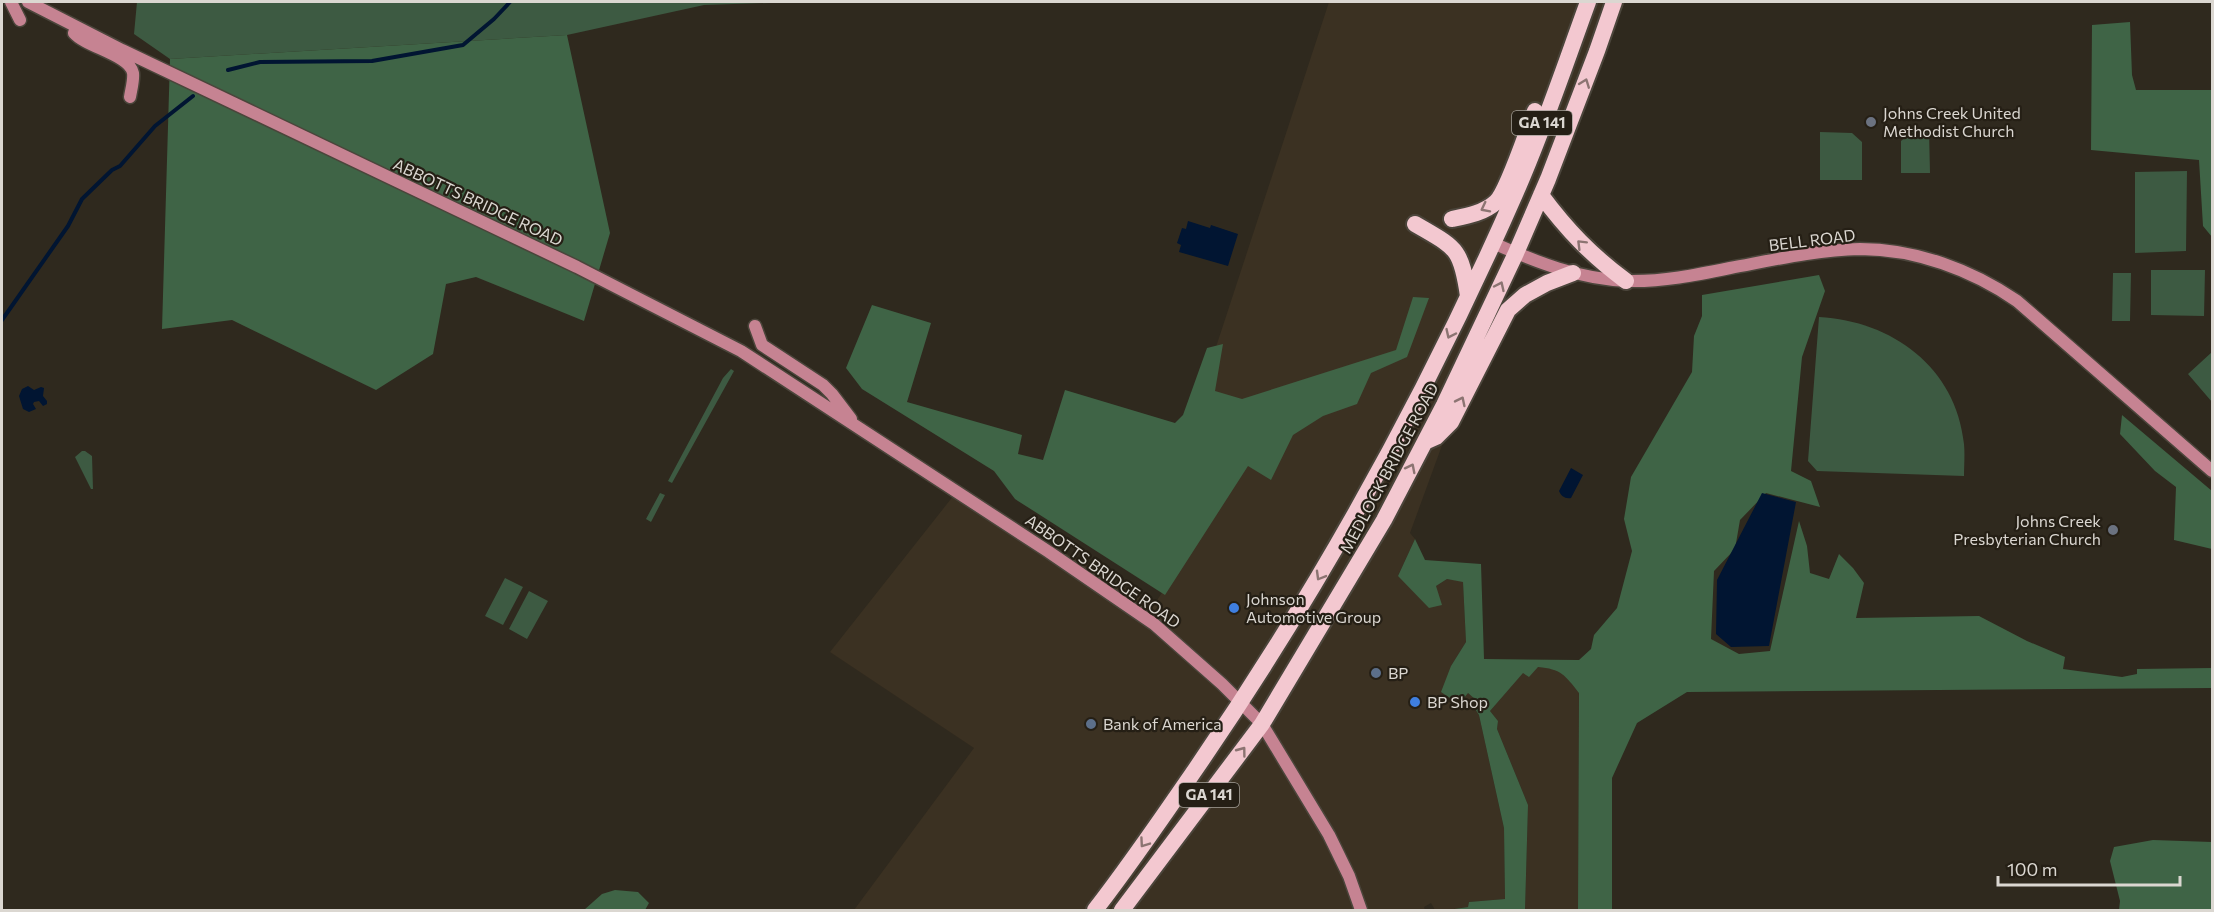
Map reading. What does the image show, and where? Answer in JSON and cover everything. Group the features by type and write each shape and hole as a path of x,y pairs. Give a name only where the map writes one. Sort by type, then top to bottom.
{"highway":[{"name":"MEDLOCK BRIDGE ROAD","path":"1095,910 1241,702 1303,605 1379,473 1420,396 1517,190 1588,2"},
{"name":"MEDLOCK BRIDGE ROAD","path":"1122,910 1262,724 1384,520 1448,396 1516,253 1598,51 1614,2"},
{"path":"1452,219 1468,216 1487,208 1502,195 1557,55 1578,28"},
{"path":"1541,195 1566,228 1591,254 1626,281"},
{"path":"1415,224 1452,245 1462,265 1468,296"},
{"path":"1423,443 1436,437 1451,422 1508,310 1525,295 1573,273"}],"main road":[{"path":"11,2 20,20"},
{"name":"ABBOTTS BRIDGE ROAD","path":"28,2 76,28 577,267 741,351 1049,552 1154,624 1241,702 1262,724 1329,836 1349,876 1361,910"},
{"name":"ABBOTTS BRIDGE ROAD","path":"76,28 74,33 79,39 130,66 133,73 130,97"},
{"name":"BELL ROAD","path":"1492,243 1573,273 1594,278 1626,281 1683,277 1815,253 1862,249 1910,255 1934,261 1982,280 2018,301 2212,471"},
{"name":"ABBOTTS BRIDGE ROAD","path":"755,326 762,345 823,386 832,394 855,425"}],"shaded area":[{"path":"1329,2 1625,2 1479,344 1410,533 1415,539 1398,576 1436,586 1447,579 1463,581 1466,642 1451,666 1468,693 1477,701 1475,707 1479,715 1504,828 1505,899 1469,902 1468,907 1448,910 1435,910 1431,903 1424,907 1425,910 854,910 974,748 830,652 958,490 1154,605 1281,408 1197,405"},
{"path":"1538,667 1554,668 1565,675 1579,692 1578,910 1525,910 1528,805 1497,729 1498,721 1490,711 1523,672"}],"green space":[{"path":"137,2 799,2 704,5 567,35 170,59 134,34"},
{"path":"2130,22 2132,75 2136,90 2212,90 2212,237 2203,226 2199,160 2091,150 2092,25"},
{"path":"567,35 610,233 584,321 476,277 446,284 433,354 376,390 232,320 162,329 170,59"},
{"path":"1929,130 1930,173 1901,173 1901,141 1912,131"},
{"path":"1820,132 1852,133 1862,142 1862,180 1820,180"},
{"path":"2187,171 2186,251 2135,253 2135,172"},
{"path":"2151,270 2205,270 2204,316 2151,315"},
{"path":"2113,273 2131,273 2130,321 2112,321"},
{"path":"1819,275 1825,291 1802,357 1791,471 1811,481 1820,507 1766,493 1740,520 1735,549 1714,571 1711,639 1739,654 1770,651 1799,521 1807,546 1810,573 1829,579 1839,554 1864,583 1856,618 1979,616 2027,641 2065,657 2063,669 2122,677 2137,674 2137,669 2212,668 2212,688 1687,692 1637,723 1612,778 1612,910 1578,910 1579,693 1562,674 1552,669 1538,667 1529,677 1523,673 1490,711 1498,721 1497,729 1528,805 1525,910 1448,910 1468,907 1469,902 1505,899 1504,828 1479,715 1474,707 1477,701 1468,693 1459,704 1441,692 1451,666 1466,642 1463,582 1447,579 1436,586 1442,605 1429,608 1398,576 1415,539 1425,560 1481,564 1484,659 1579,660 1591,649 1594,635 1617,608 1632,551 1624,519 1631,477 1692,372 1694,336 1702,316 1702,295"},
{"path":"1413,297 1429,298 1407,357 1371,373 1357,404 1323,416 1293,435 1271,480 1248,466 1165,595 1015,499 994,471 862,389 846,368 872,305 931,323 907,402 1022,435 1018,454 1043,460 1065,390 1175,423 1183,415 1207,348 1223,344 1215,391 1242,399 1396,350"},
{"path":"1819,317 1846,320 1895,339 1916,353 1934,371 1948,392 1958,417 1964,444 1964,476 1817,471 1808,461"},
{"path":"2212,352 2212,402 2188,374"},
{"path":"731,369 734,371 672,483 668,481 723,378"},
{"path":"2122,415 2212,491 2212,549 2174,540 2176,487 2155,471 2120,434"},
{"path":"82,451 92,456 93,489 75,457"},
{"path":"660,493 665,495 651,522 646,519"},
{"path":"505,578 523,587 503,625 485,616"},
{"path":"529,591 548,601 527,639 509,629"},
{"path":"2153,840 2212,842 2212,910 2119,910 2120,901 2110,861 2114,847"},
{"path":"615,890 638,892 649,903 645,910 584,910 602,894"}],"water":[{"path":"1188,221 1210,228 1211,225 1238,234 1228,266 1179,252 1181,245 1177,243 1182,228 1186,229"},
{"path":"28,386 34,390 44,388 43,396 47,404 43,406 39,401 34,402 36,409 29,412 23,409 19,396 22,389"},
{"path":"1571,468 1583,475 1571,498 1567,498 1559,491"},
{"path":"1762,493 1796,502 1769,646 1731,647 1716,634 1717,580"}],"waterway":[{"path":"228,70 260,62 372,61 463,45 510,2"},
{"path":"2,320 68,226 82,199 112,170 120,166 155,126 193,96"}],"place":[{"name":"Johns Creek United Methodist Church","path":"1871,122"},
{"name":"Johns Creek Presbyterian Church","path":"2113,530"},
{"name":"Johnson Automotive Group","path":"1234,608"},
{"name":"BP","path":"1376,673"},
{"name":"BP Shop","path":"1415,702"},
{"name":"Bank of America","path":"1091,724"}]}
